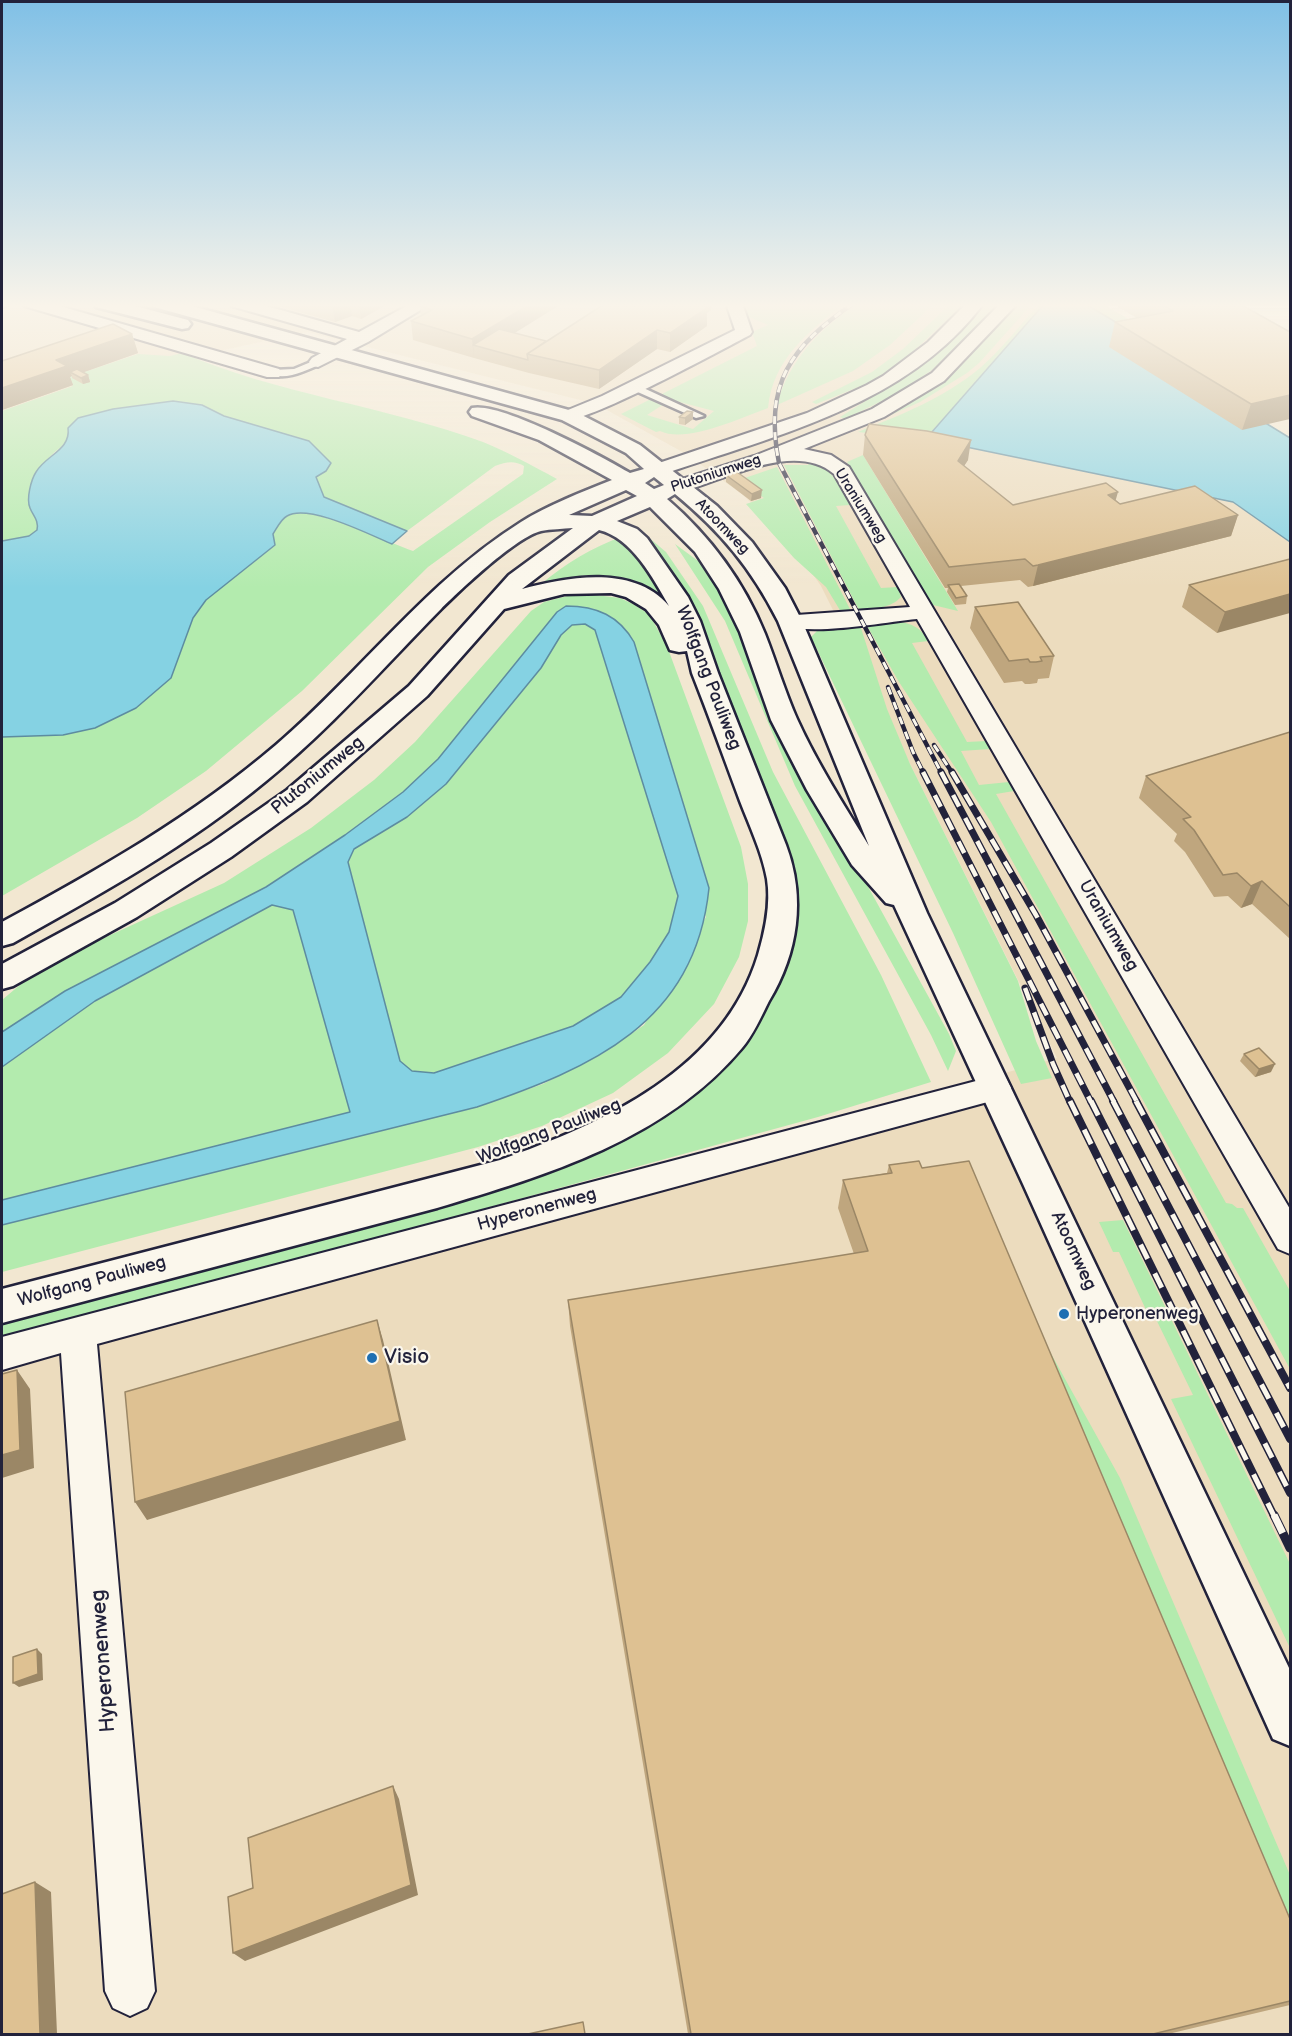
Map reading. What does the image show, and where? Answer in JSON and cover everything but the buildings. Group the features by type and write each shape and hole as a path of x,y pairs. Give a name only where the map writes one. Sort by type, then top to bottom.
{"main road":[{"name":"Atoomweg","path":"434,398 499,418 546,436 599,463 651,496 675,517 704,548 731,589 753,632 784,720 821,790 862,858 912,913"},
{"name":"Atoomweg","path":"504,398 569,416 633,449 680,486 744,547 773,588 790,621 912,913 1290,1722"},
{"name":"Plutoniumweg","path":"2,935 101,880 219,804 321,720 456,582 486,556 529,526 657,470"},
{"name":"Plutoniumweg","path":"2,978 126,910 221,850 297,796 418,691 517,580 595,523 651,496 680,486"},
{"name":"Plutoniumweg","path":"529,526 564,521 595,523"},
{"name":"Wolfgang Pauliweg","path":"2,1306 465,1184 546,1159 614,1131 681,1088 728,1043 752,1009 774,958 781,919 783,889 775,854 705,673 699,644 676,595 638,542 622,532 595,523"},
{"path":"557,549 622,532 657,530 670,533 704,548"},
{"name":"Wolfgang Pauliweg","path":"2,1288 500,1155 627,1102 700,1044 735,1000 754,957 763,914 751,839 670,622 642,597 623,589 598,584 563,586 495,604"}],"street":[{"path":"569,416 609,398"},
{"name":"Plutoniumweg","path":"657,470 813,417 855,398"},
{"name":"Plutoniumweg","path":"680,486 761,460 878,413 903,398"},
{"name":"Uraniumweg","path":"761,460 791,455 815,456 826,460 842,471 1290,1239"},
{"path":"790,621 826,621 926,612"},
{"name":"Hyperonenweg","path":"2,1353 995,1088"},
{"name":"Hyperonenweg","path":"78,1332 130,1991"}],"lane":[{"path":"659,398 699,416"}],"shaded area":[{"path":"2,398 81,398 2,430"},
{"path":"572,398 961,398 931,432 942,442 1233,502 1290,541 1290,2034 2,2034 2,1362 1057,1058 821,586 789,540 743,495 686,454 596,404"}],"green space":[{"path":"39,398 326,398 408,419 483,442 557,479 490,522 428,567 302,691 206,771 137,818 2,896 2,737 63,735 95,728 136,707 171,678 193,618 206,600 275,545 273,534 280,522 288,515 302,513 334,520 413,551 523,474 524,466 513,462 495,466 407,531 324,497 316,477 326,471 309,441 224,416 202,405 173,401 113,409 78,419 68,428 65,442 49,458 43,469 29,506 38,523 37,530 29,536 2,541 2,411"},
{"path":"656,398 664,404 647,415 693,429 714,411 669,398 770,398 768,408 713,428 684,434 656,432 621,414"},
{"path":"779,398 793,398 777,405"},
{"path":"820,398 831,398 816,404 812,402"},
{"path":"870,398 888,398 845,419 840,417"},
{"path":"926,398 884,418 881,417 914,399"},
{"path":"934,398 961,398 931,432 932,440 858,432 890,419"},
{"path":"863,455 958,611 933,605 847,462"},
{"path":"810,462 824,468 834,478 850,505 836,506 881,588 898,587 901,597 897,601 882,607 859,610 784,465 808,465"},
{"path":"777,467 851,611 841,612 826,587 794,558 746,504 764,498 739,480"},
{"path":"623,536 661,582 673,615 663,603 641,586 616,577 572,577 540,585 579,557"},
{"path":"637,536 647,536 666,552 703,606 773,772 881,975 931,1082 818,1117 2,1341 2,1317 514,1178 739,1044 768,1003 784,965 793,881"},
{"path":"675,544 701,563 736,620 777,721 949,1034 956,1051 948,1071 931,1035 795,786 725,621"},
{"path":"579,593 620,598 649,614 667,646 741,847 748,884 748,921 739,957 714,1004 668,1053 613,1093 542,1126 478,1147 2,1272 2,1225 477,1107 543,1084 602,1054 644,1025 706,917 594,609 566,606 557,612 438,759 403,792 345,835 266,887 65,991 2,1032 2,1000 21,984 95,942 224,883 311,828 374,780 415,742 531,611 544,602"},
{"path":"894,621 914,626 928,641 912,643 967,742 986,741 990,749 961,751 979,785 1009,782 1014,791 996,794 1226,1203 1243,1208 1290,1291 1290,1369 991,822 899,682 866,624"},
{"path":"585,624 595,630 678,896 669,932 650,962 621,997 573,1026 434,1073 412,1071 400,1062 348,862 354,849 407,817 446,784 541,668 561,635 572,625"},
{"path":"860,625 887,709 910,764 1018,981 1036,1041 1052,1078 1021,1084 953,933 811,637 819,629"},
{"path":"272,905 293,910 350,1112 2,1200 2,1067 95,1001"},
{"path":"1123,1220 1290,1564 1290,1648 1171,1399 1193,1395 1154,1315 1148,1314 1119,1252 1113,1252 1099,1222"},
{"path":"1044,1341 1120,1478 1290,1875 1290,1989"}],"water":[{"path":"962,398 1225,398 1290,438 1290,542 1233,502 942,442 931,433"},
{"path":"173,401 202,405 224,416 309,441 331,463 326,471 316,477 324,497 407,531 392,544 324,517 297,513 287,516 273,534 275,545 206,600 193,618 171,678 136,708 95,728 63,735 2,737 2,541 29,536 37,530 29,500 34,475 40,466 66,442 68,428 78,418 113,409"},
{"path":"566,606 577,606 606,614 621,625 634,642 709,888 700,935 683,974 660,1007 630,1034 597,1056 519,1092 477,1107 2,1225 2,1200 350,1112 293,910 272,905 95,1001 2,1067 2,1032 65,991 266,887 345,835 403,792 438,759 557,612","holes":["585,624 595,630 678,896 669,932 650,962 621,997 573,1026 434,1073 412,1071 400,1061 348,862 354,849 407,817 446,784 541,668 561,635 572,625"]}],"railway":[{"path":"777,398 775,435 779,463 942,774"},
{"path":"888,687 923,772"},
{"path":"934,745 953,774"},
{"path":"923,772 1091,1102"},
{"path":"941,772 1114,1102"},
{"path":"952,772 1036,915 1137,1102"},
{"path":"1025,988 1053,1064 1070,1102"},
{"path":"1070,1101 1274,1516"},
{"path":"1091,1101 1290,1493"},
{"path":"1113,1101 1290,1439"},
{"path":"1136,1101 1290,1388"},
{"path":"1274,1515 1290,1548"}],"place":[{"name":"Hyperonenweg","path":"1064,1314"},
{"name":"Visio","path":"372,1358"}]}
